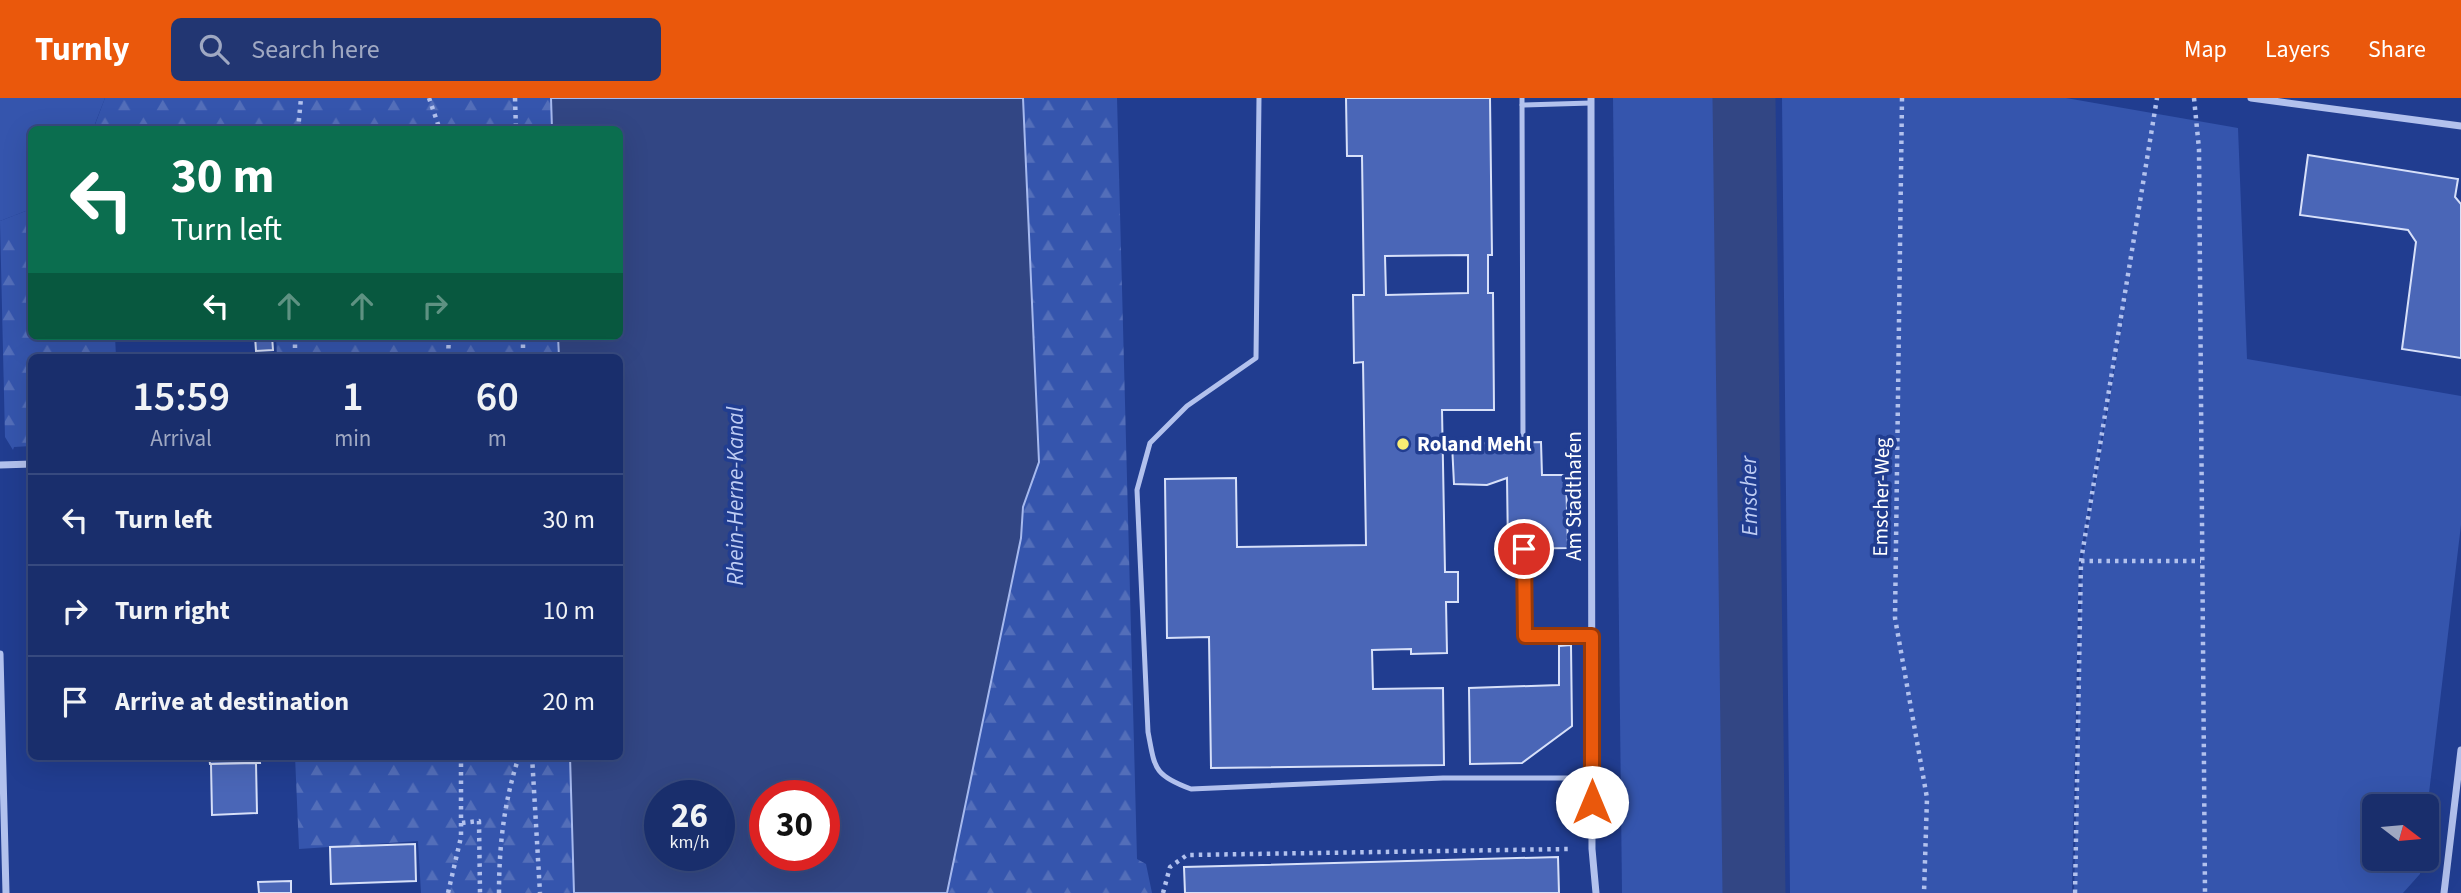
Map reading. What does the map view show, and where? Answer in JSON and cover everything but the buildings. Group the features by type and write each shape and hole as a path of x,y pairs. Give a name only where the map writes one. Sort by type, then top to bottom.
{"street":[{"path":"2251,98 2461,126"},
{"name":"Am Stadthafen","path":"1591,101 1592,849 1596,893"},
{"path":"0,465 28,464"},
{"path":"0,654 6,893"},
{"path":"2444,893 2461,750"}],"lane":[{"path":"1259,98 1256,358 1187,406 1150,443 1137,490 1148,732 1155,768 1172,782 1191,789 1443,778 1592,778"},
{"path":"1523,442 1522,101 1591,101"},
{"path":"1524,549 1525,636 1592,636"}],"path":[{"path":"298,126 302,98"},
{"path":"429,98 439,126"},
{"path":"515,98 516,126"},
{"name":"Emscher-Weg","path":"1902,98 1895,618 1927,797 1924,893"},
{"path":"2075,893 2081,561 2157,98"},
{"path":"2194,98 2199,149 2205,893"},
{"path":"2081,561 2201,561"},
{"path":"448,893 462,824 461,760"},
{"path":"499,893 500,840 507,794 518,760"},
{"path":"532,760 540,893"},
{"path":"462,824 479,821 480,893"},
{"path":"1163,893 1170,867 1187,855 1592,849"}],"green space":[{"path":"0,98 105,98 94,126 28,126 28,210 0,221"},
{"path":"105,98 551,98 552,126 94,126"},
{"path":"1023,98 1117,98 1137,859 1146,864 1152,893 947,893 1021,538 1023,507 1039,462"},
{"path":"1613,98 1720,98 1731,893 1622,893"},
{"path":"1782,98 2066,98 2238,128 2247,359 2461,396 2461,525 2429,794 2362,794 2362,872 2420,874 2403,893 2074,893 2082,561 2132,266 2079,562 2072,893 1790,893"},
{"path":"28,210 28,340 115,340 116,354 28,354 28,446 14,447 13,450 5,437 0,221"},
{"path":"276,340 558,340 559,354 277,354"},
{"path":"295,760 570,760 574,893 421,893 418,841 299,849"}],"water":[{"name":"Rhein-Herne-Kanal","path":"551,98 1023,98 1039,462 1023,507 1021,538 947,893 574,893 570,760 623,760 623,354 559,354 558,340 623,340 623,126 552,126"}],"waterway":[{"name":"Emscher","path":"1744,98 1754,893"}],"place":[{"name":"Roland Mehl","path":"1403,444"}],"route":[{"path":"1524,549 1525,636 1592,636 1592,802"}]}
